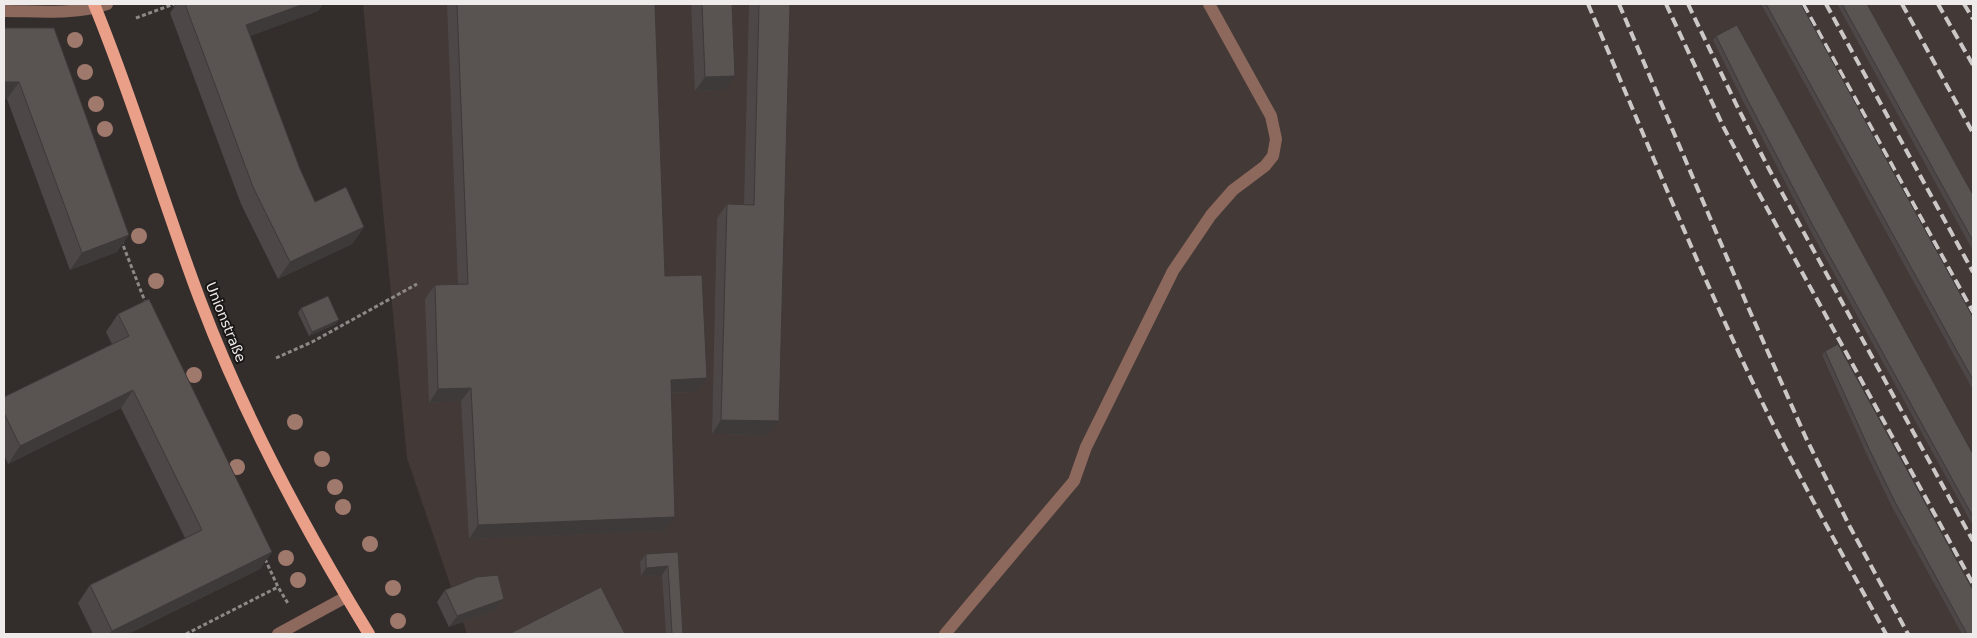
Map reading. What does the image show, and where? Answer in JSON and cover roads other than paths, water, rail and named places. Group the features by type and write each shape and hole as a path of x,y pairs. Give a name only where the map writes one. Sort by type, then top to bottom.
{"main road":[{"name":"Unionstraße","path":"99,5 204,311 271,463 346,597 369,634"}],"street":[{"path":"944,634 1074,481 1086,447 1173,271 1210,215 1233,190 1265,166 1273,156 1276,139 1271,116 1209,4"},
{"path":"8,8 48,12 99,5"},
{"path":"278,634 346,597"}],"railway":[{"path":"1588,4 1696,258 1741,358 1794,465 1886,634"},
{"path":"1619,4 1806,438 1850,527 1908,634"},
{"path":"1666,4 1724,128 1973,584"},
{"path":"1688,4 1769,169 1973,541"},
{"path":"1803,4 1973,312"},
{"path":"1826,4 1973,272"},
{"path":"1902,4 1973,133"},
{"path":"1938,4 1973,65"},
{"path":"1964,4 1973,19"}]}
